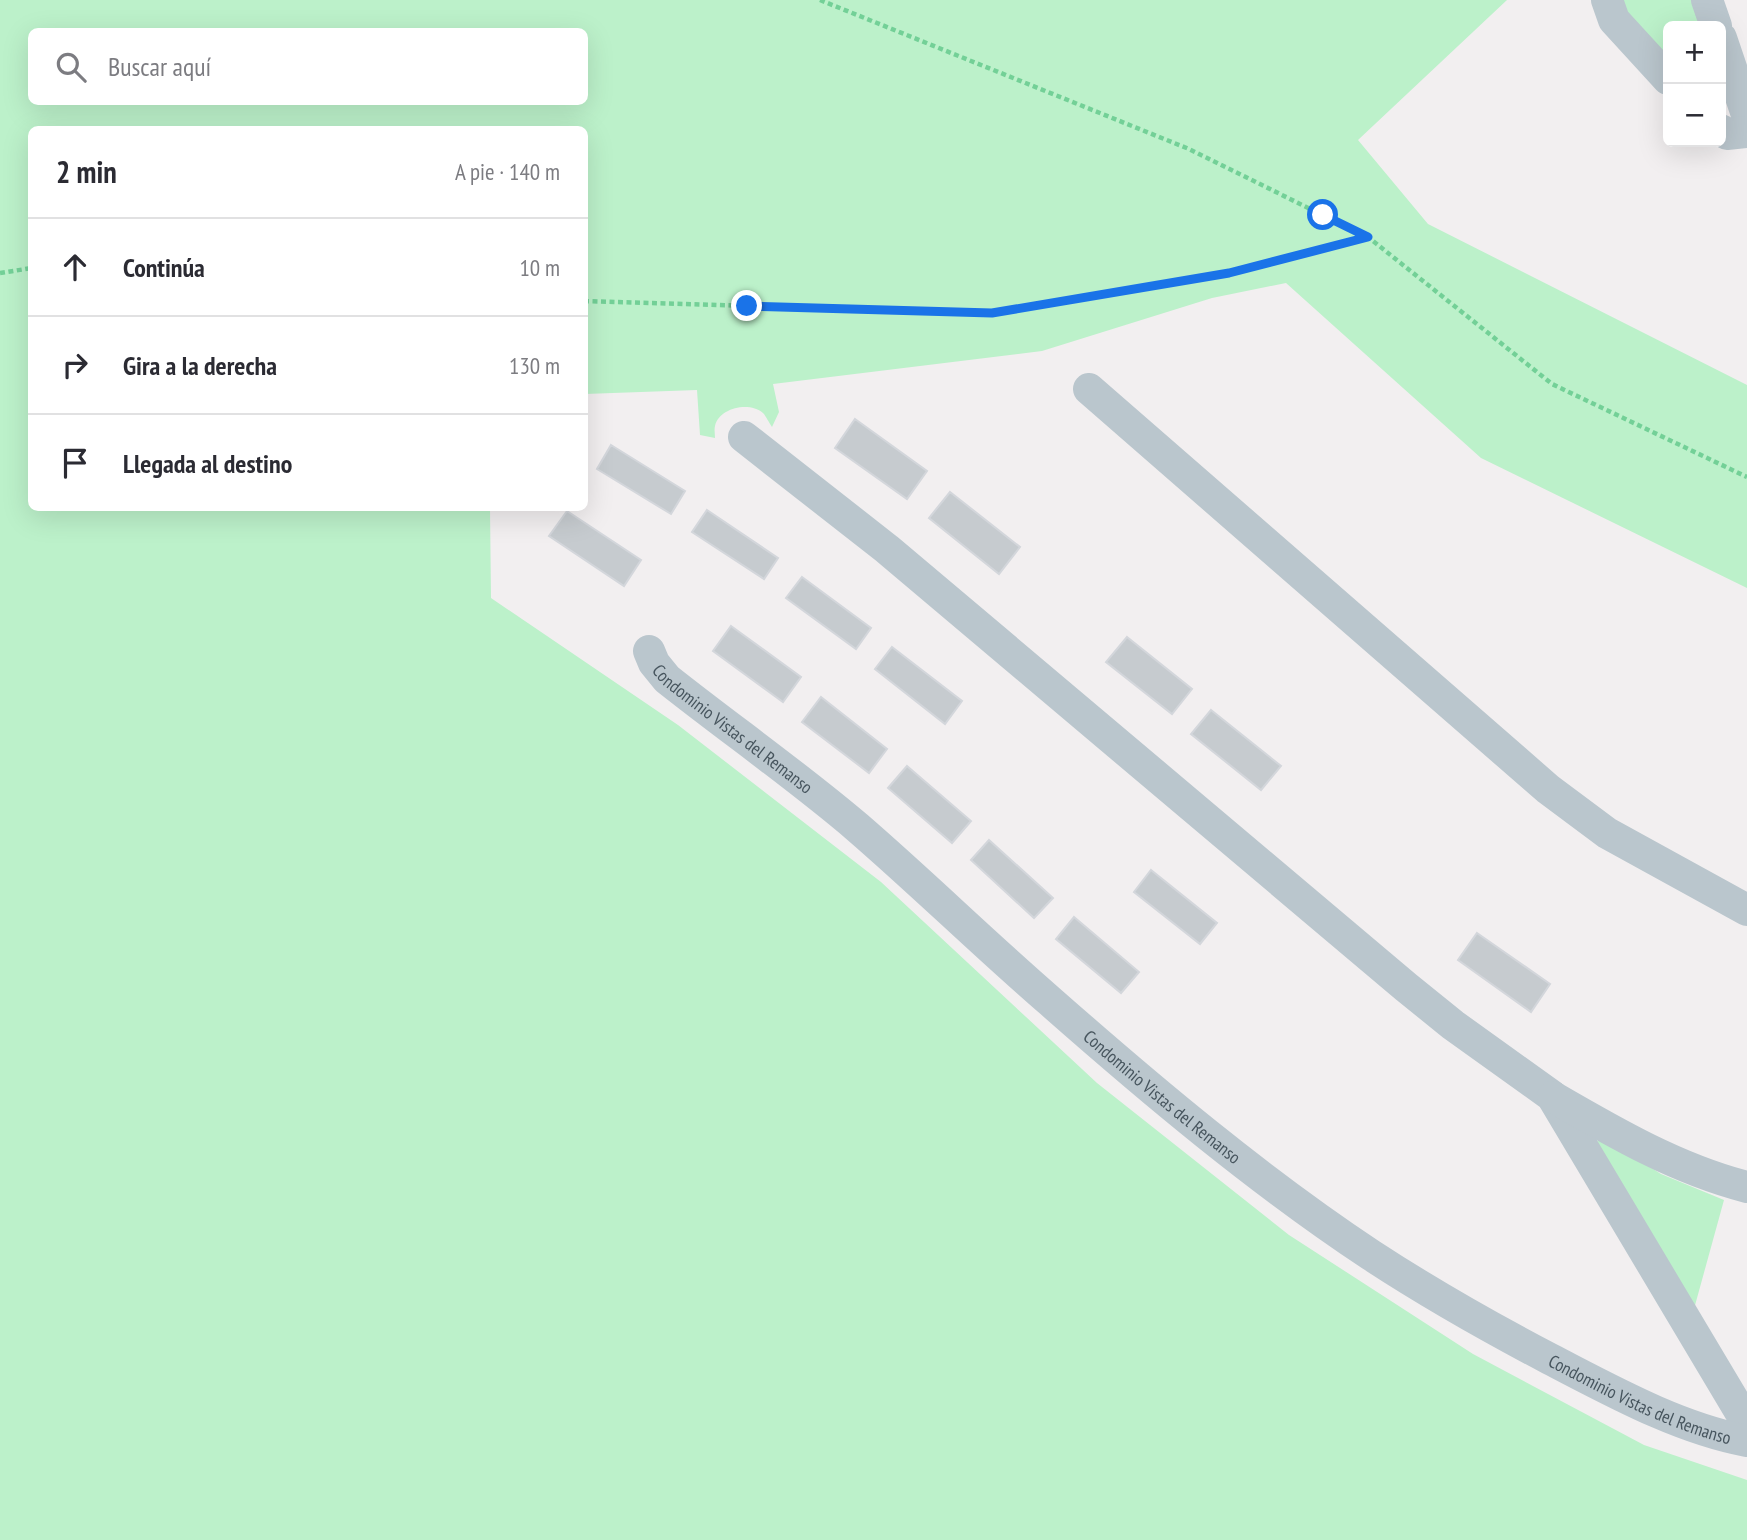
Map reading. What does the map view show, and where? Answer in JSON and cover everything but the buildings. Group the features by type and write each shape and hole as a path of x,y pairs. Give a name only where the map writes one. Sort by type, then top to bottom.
{"street":[{"path":"1607,0 1614,20 1663,74"},
{"path":"1707,0 1714,21"},
{"path":"1726,60 1741,126"},
{"path":"1089,389 1548,789 1607,833 1747,910"},
{"name":"Condominio Vistas del Remanso","path":"744,437 887,549 1453,1024 1552,1096 1634,1143 1713,1179 1747,1187"},
{"name":"Condominio Vistas del Remanso","path":"649,651 660,672 667,679 818,795 1092,1038 1186,1117 1328,1225 1458,1310 1578,1374 1674,1418 1727,1437 1747,1441"},
{"name":"Condominio Vistas del Remanso","path":"1552,1096 1747,1423"}],"path":[{"path":"820,0 1189,149 1368,237 1552,384 1747,477"},
{"path":"588,301 992,313 1229,273 1368,237"},
{"path":"0,273 28,269"}],"green space":[{"path":"0,0 1507,0 1358,140 1428,224 1747,385 1747,588 1481,458 1286,283 1212,298 1042,351 773,384 779,412 772,427 764,414 757,409 735,408 718,420 715,438 700,435 697,390 588,394 588,126 28,126 28,511 490,511 491,598 678,725 881,882 1097,1083 1289,1235 1473,1354 1644,1445 1747,1480 1747,1540 0,1540"},
{"path":"1619,0 1698,0 1705,21 1663,21 1663,60 1621,12"},
{"path":"1598,1139 1625,1151 1661,1174 1724,1200 1694,1309 1597,1144"}],"route":[{"path":"747,306 992,313 1229,273 1368,237 1323,215"}]}
